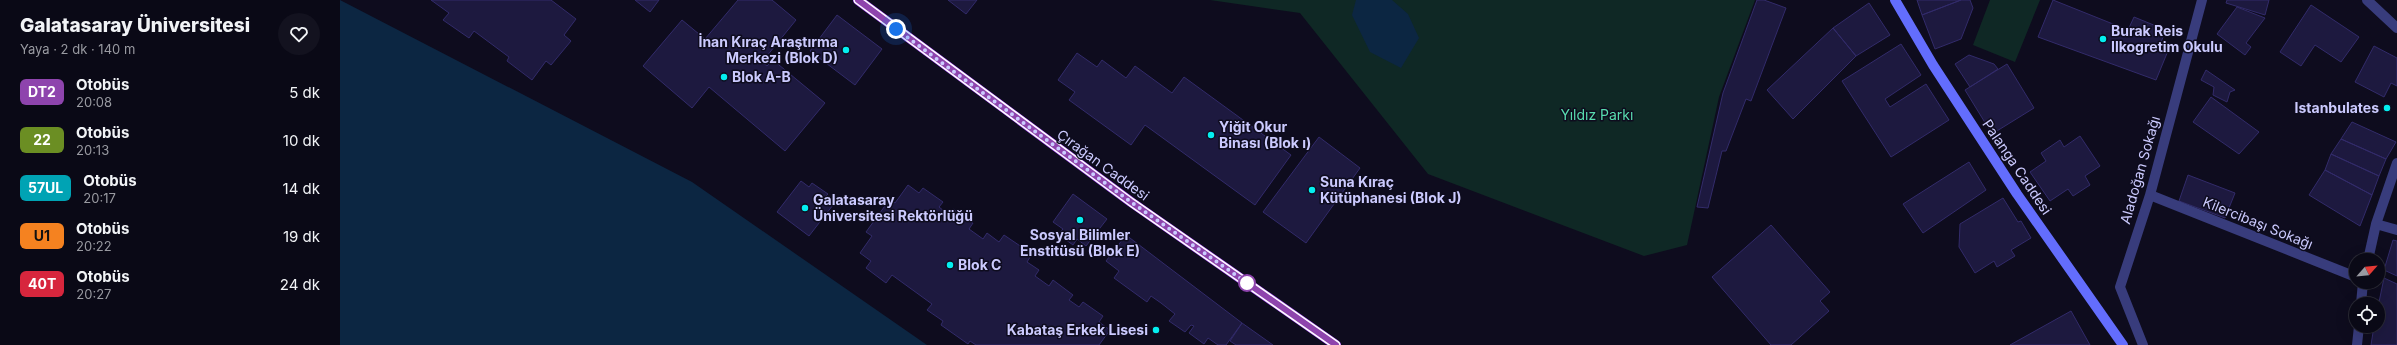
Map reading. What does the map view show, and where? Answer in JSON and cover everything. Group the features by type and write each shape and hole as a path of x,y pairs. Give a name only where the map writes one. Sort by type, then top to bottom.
{"main road":[{"name":"Çırağan Caddesi","path":"858,0 1131,202 1336,345"},
{"name":"Palanga Caddesi","path":"1895,0 1933,65 2013,187 2123,345"}],"street":[{"name":"Aladoğan Sokağı","path":"2143,345 2120,287 2150,195 2202,0"},
{"path":"2367,0 2397,28"},
{"path":"2370,253 2376,224 2397,163"},
{"name":"Kilercibaşı Sokağı","path":"2150,195 2349,273"},
{"path":"2376,224 2397,230"},
{"path":"2357,345 2358,333"}],"green space":[{"name":"Yıldız Parkı","path":"1210,0 1755,0 1719,97 1687,245 1644,256 1428,174 1300,13"},
{"path":"1990,0 2040,0 2015,62 1973,45"}],"water":[{"path":"340,0 692,182 927,345 340,345"},
{"path":"1356,0 1392,0 1408,14 1419,38 1401,68 1370,52 1352,15"}],"building":[{"path":"431,0 551,0 576,19 564,35 571,41 551,65 546,61 532,80 507,61 509,57 474,31 469,38 443,20 449,13"},
{"path":"635,0 659,0 650,12"},
{"name":"Blok A-B","path":"738,0 772,0 796,20 762,62 767,66 773,60 825,103 785,151 709,87 692,108 643,66 682,20 705,39"},
{"path":"948,0 977,0 966,14"},
{"path":"1757,0 1764,0 1786,8 1751,101 1746,99 1726,151 1722,151 1708,208 1697,207 1723,93"},
{"path":"1917,0 1961,0 1922,15"},
{"path":"1961,0 1970,0 1973,8 1961,39 1935,49 1922,15"},
{"name":"Burak Reis Ilkogretim Okulu","path":"2053,0 2128,30 2134,17 2166,30 2161,42 2170,46 2156,80 2038,37"},
{"path":"2227,0 2269,0 2265,15 2226,3"},
{"path":"1869,3 1890,35 1856,56 1833,28"},
{"path":"2311,5 2359,37 2341,62 2315,45 2301,66 2280,52"},
{"path":"2237,7 2265,18 2246,43 2251,47 2245,55 2217,34"},
{"name":"İnan Kıraç Araştırma Merkezi (Blok D)","path":"837,15 882,49 855,85 810,51"},
{"path":"1833,28 1856,56 1793,119 1767,90"},
{"path":"1901,44 1921,75 1885,99 1890,107 1926,84 1949,120 1891,157 1842,81"},
{"path":"2374,46 2397,58 2397,86 2391,83 2384,97 2355,82"},
{"name":"Yiğit Okur Binası (Blok ı)","path":"1077,53 1097,67 1102,60 1126,78 1135,66 1172,93 1184,77 1291,155 1255,205 1145,125 1131,145 1069,100 1075,92 1058,80"},
{"path":"1969,55 1994,64 1998,69 1970,87 1955,64"},
{"path":"2007,64 2034,108 1992,134 1965,90"},
{"path":"2206,70 2235,90 2230,92 2227,102 2213,95 2214,87 2201,80"},
{"path":"2211,97 2259,132 2239,154 2193,122"},
{"path":"2352,122 2396,142 2386,159 2341,139"},
{"path":"2080,136 2100,166 2085,176 2090,185 2073,196 2068,189 2050,201 2030,172 2046,161 2041,153 2060,140 2064,147"},
{"name":"Suna Kıraç Kütüphanesi (Blok J)","path":"1319,137 1360,168 1306,243 1263,212"},
{"path":"2341,139 2386,159 2379,176 2331,154"},
{"path":"2331,154 2379,176 2372,195 2325,170"},
{"path":"1969,162 1986,190 1923,233 1903,204"},
{"path":"2325,170 2372,195 2360,226 2309,195"},
{"path":"2188,175 2235,193 2225,218 2179,201"},
{"name":"Galatasaray Üniversitesi Rektörlüğü","path":"801,181 809,187 812,183 828,194 824,198 833,205 809,236 777,212"},
{"name":"Blok C","path":"908,185 919,193 923,188 943,202 939,207 949,215 953,209 973,223 969,229 983,239 987,233 999,242 1004,235 1032,254 1027,262 1039,270 1035,276 1049,286 1053,280 1073,295 1069,300 1079,307 1083,302 1103,316 1099,322 1110,330 1099,345 976,345 970,341 968,344 941,325 943,321 927,310 932,304 892,275 886,283 866,268 871,261 860,253 872,236 866,232 890,199 895,203"},
{"name":"Sosyal Bilimler Enstitüsü (Blok E)","path":"1073,194 1107,219 1086,246 1077,239 1073,245 1058,234 1063,229 1053,222"},
{"path":"2003,198 2018,222 2021,221 2031,238 2011,250 2015,256 1997,267 1994,261 1975,273 1959,247 1960,224"},
{"path":"1771,225 1830,292 1820,301 1829,311 1791,345 1771,345 1712,277"},
{"path":"1126,235 1242,323 1226,345 1218,345 1208,338 1204,344 1189,333 1194,326 1191,325 1185,332 1169,321 1175,314 1161,303 1151,296 1147,302 1114,278 1119,271 1106,261"},
{"path":"2393,240 2397,241 2397,276 2385,270"},
{"path":"2385,278 2397,284 2397,345 2371,345 2373,333 2385,333 2385,297 2380,297 2382,289 2385,289"},
{"path":"2071,311 2090,345 2010,345"},
{"path":"1242,323 1273,345 1236,345 1230,341"}],"bus line":[{"name":"DT2","path":"858,0 998,106 1131,202 1336,345"}],"place":[{"name":"Burak Reis Ilkogretim Okulu","path":"2103,39"},
{"name":"İnan Kıraç Araştırma Merkezi (Blok D)","path":"846,50"},
{"name":"Blok A-B","path":"724,77"},
{"name":"Istanbulates","path":"2387,108"},
{"name":"Yiğit Okur Binası (Blok ı)","path":"1211,135"},
{"name":"Suna Kıraç Kütüphanesi (Blok J)","path":"1312,190"},
{"name":"Galatasaray Üniversitesi Rektörlüğü","path":"805,208"},
{"name":"Sosyal Bilimler Enstitüsü (Blok E)","path":"1080,220"},
{"name":"Blok C","path":"950,265"},
{"name":"Kabataş Erkek Lisesi","path":"1156,330"}],"route":[{"path":"896,29 998,106 1131,202 1250,285 1247,283"}]}
